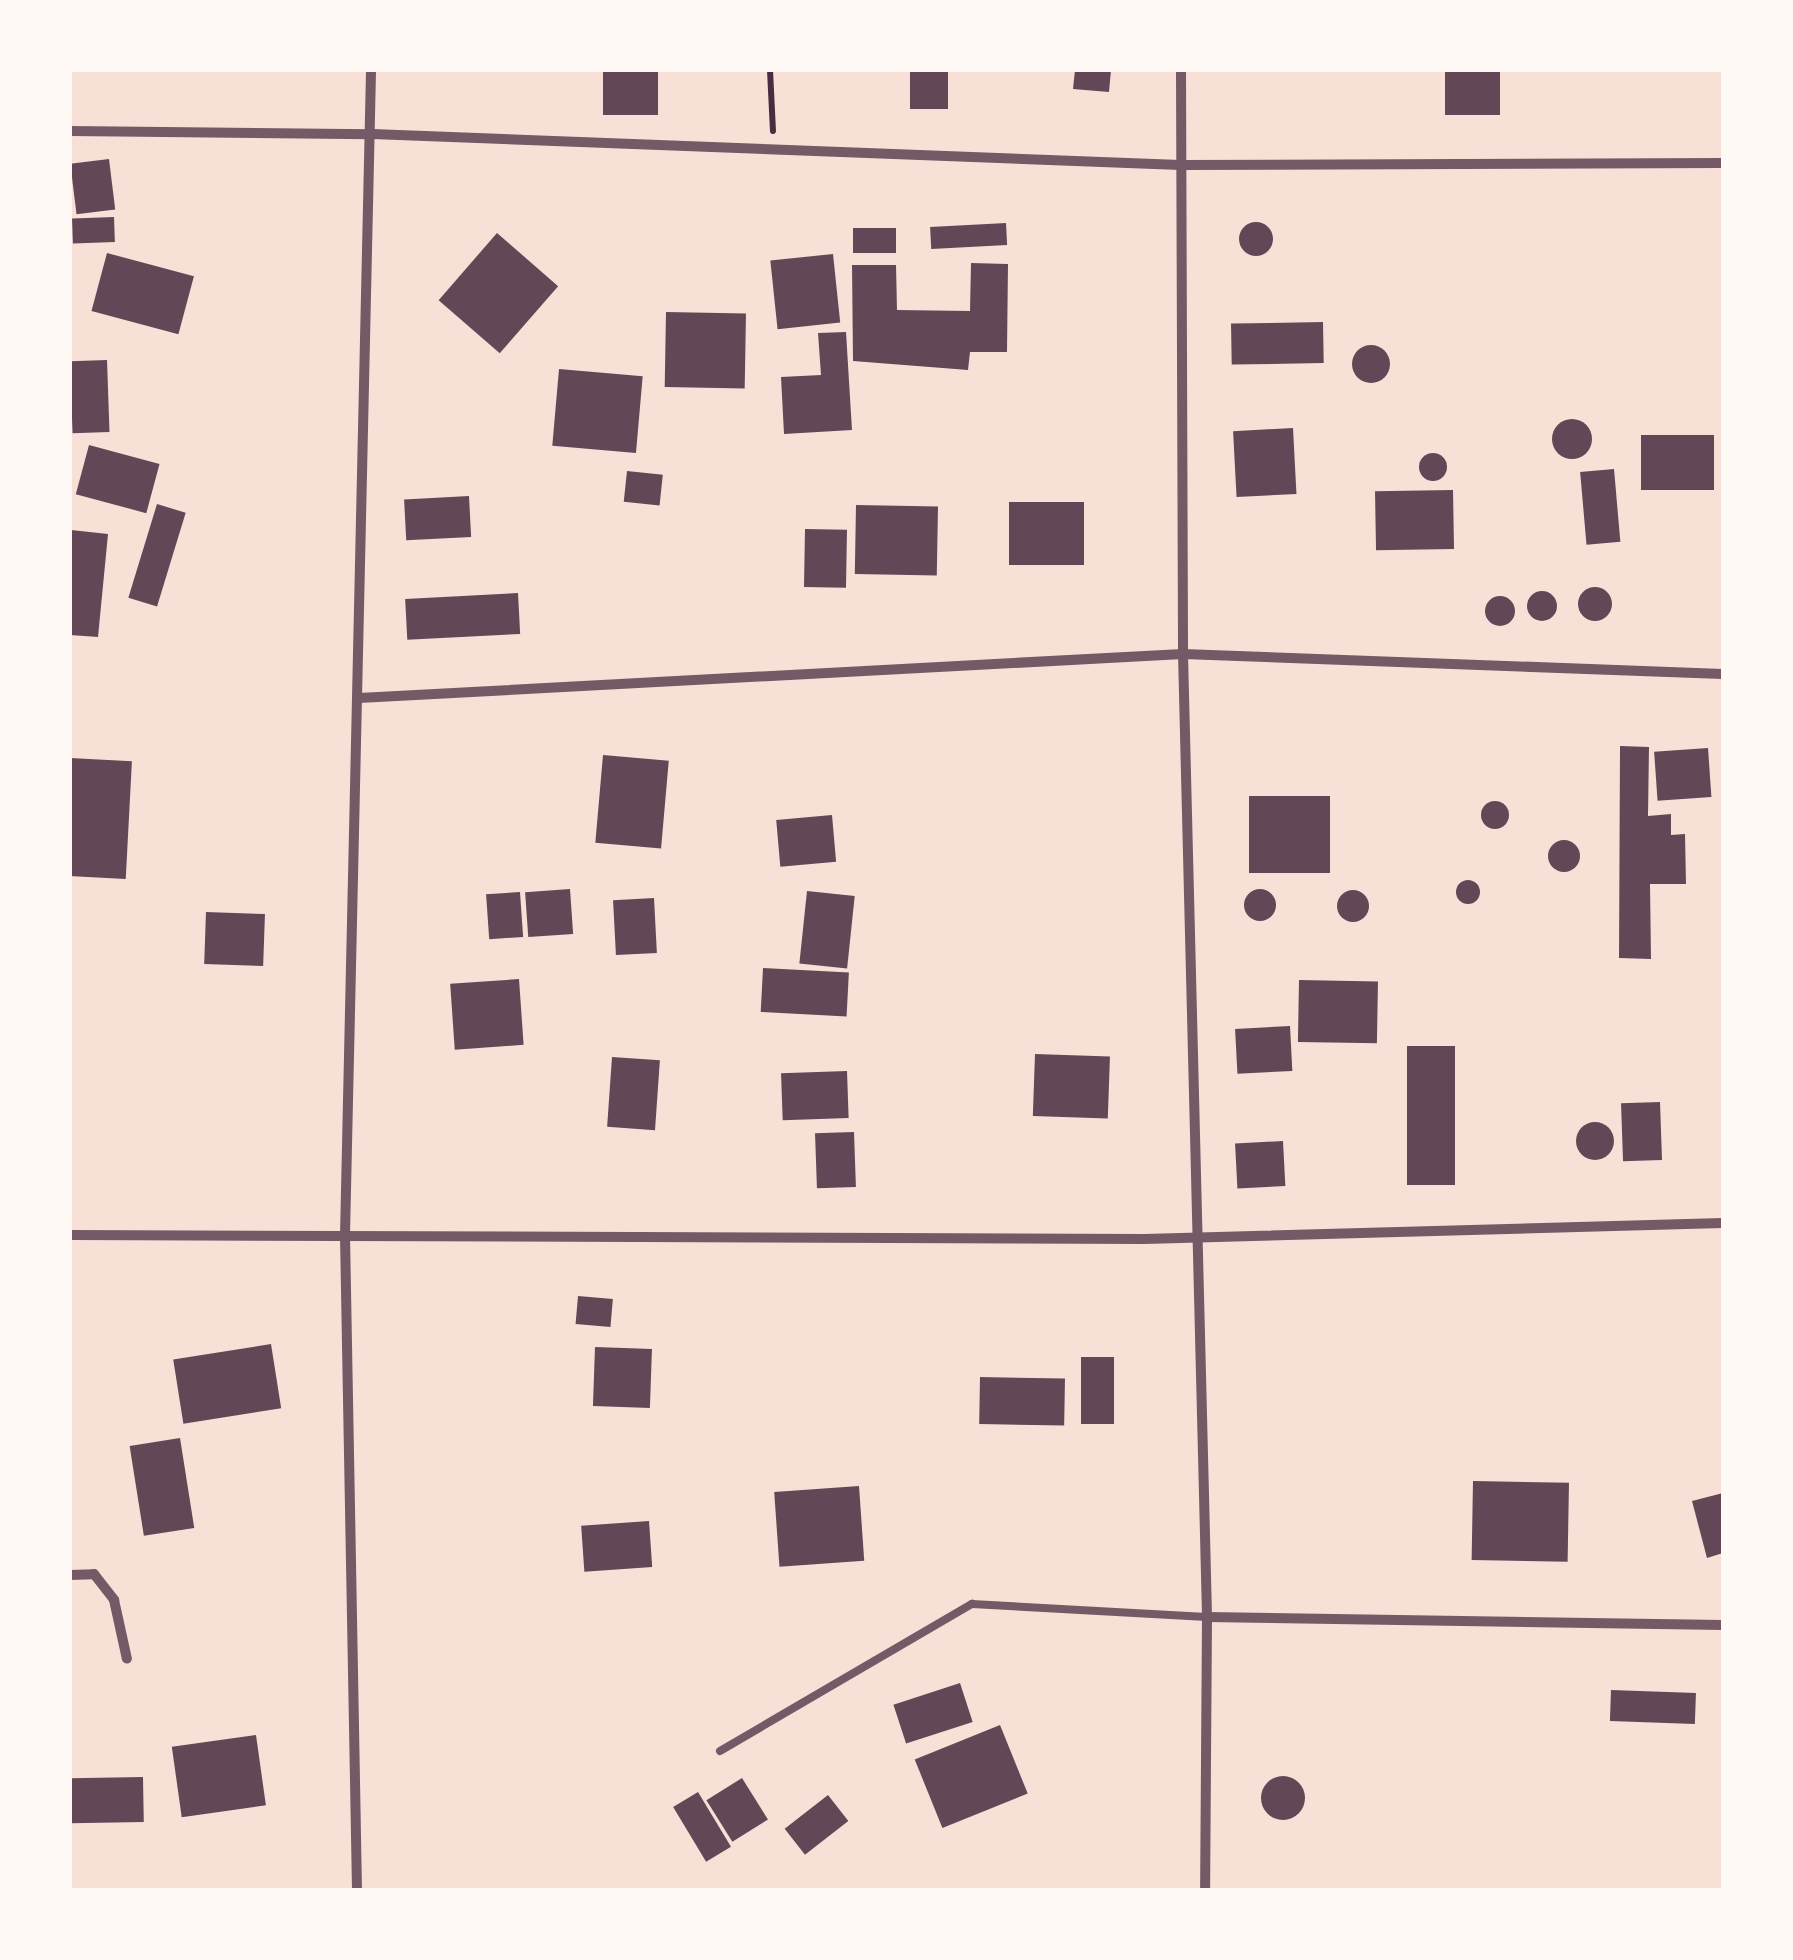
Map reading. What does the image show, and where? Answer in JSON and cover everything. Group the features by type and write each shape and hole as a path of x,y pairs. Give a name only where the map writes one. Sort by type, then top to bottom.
{"street":[{"path":"356,1890 346,1235 371,70"},
{"path":"1181,70 1183,654 1207,1617 1205,1890"},
{"path":"70,131 372,134 775,152 1180,164 1723,163"},
{"path":"359,698 1183,654 1723,674"},
{"path":"70,1235 1198,1238 1723,1223"},
{"path":"70,1575 94,1574 114,1600 127,1660"},
{"path":"1207,1617 1723,1625"}],"lane":[{"path":"720,1751 972,1604 1207,1617"}],"path":[{"path":"770,70 775,152"}],"building":[{"path":"603,70 658,70 658,115 603,115"},
{"path":"910,70 948,70 948,109 910,109"},
{"path":"1075,70 1111,70 1109,92 1073,89"},
{"path":"1445,70 1500,70 1500,115 1445,115"},
{"path":"109,159 115,210 77,214 70,164"},
{"path":"114,217 115,242 73,243 72,218"},
{"path":"1256,222 1268,227 1273,239 1268,251 1256,256 1244,251 1239,239 1244,227"},
{"path":"1006,223 1007,245 931,249 930,227"},
{"path":"853,228 896,228 896,253 853,253"},
{"path":"497,233 558,286 500,353 439,300"},
{"path":"107,253 194,276 178,334 91,311"},
{"path":"833,254 840,323 778,329 770,261"},
{"path":"971,263 1008,264 1007,352 970,352 968,370 853,361 852,265 896,265 897,310 970,311"},
{"path":"666,312 746,313 745,388 665,387"},
{"path":"1323,322 1324,363 1232,365 1231,324"},
{"path":"846,332 852,430 784,434 781,377 821,375 818,333"},
{"path":"1371,345 1384,351 1390,364 1384,377 1371,383 1358,377 1352,364 1358,351"},
{"path":"107,360 110,432 73,433 70,361"},
{"path":"559,369 643,376 636,453 552,446"},
{"path":"1572,419 1586,425 1592,439 1586,453 1572,459 1558,453 1552,439 1558,425"},
{"path":"1293,428 1296,494 1237,497 1233,431"},
{"path":"1641,435 1714,435 1714,490 1641,490"},
{"path":"89,445 160,464 146,513 76,494"},
{"path":"1433,453 1443,457 1447,467 1443,477 1433,481 1423,477 1419,467 1423,457"},
{"path":"1614,469 1620,542 1586,545 1580,472"},
{"path":"627,471 663,475 660,506 624,502"},
{"path":"1453,490 1454,549 1376,550 1375,491"},
{"path":"469,496 471,537 406,540 404,499"},
{"path":"1009,502 1084,502 1084,565 1009,565"},
{"path":"157,504 186,513 157,606 128,598"},
{"path":"856,505 938,506 937,575 855,574"},
{"path":"805,529 847,530 846,588 804,587"},
{"path":"71,530 108,534 98,637 70,635"},
{"path":"1595,587 1607,592 1612,604 1607,616 1595,621 1583,616 1578,604 1583,592"},
{"path":"1542,591 1556,600 1557,606 1548,620 1542,621 1528,612 1527,606 1536,592"},
{"path":"518,593 520,634 407,640 405,599"},
{"path":"1500,596 1514,605 1515,611 1506,625 1500,626 1486,617 1485,611 1494,597"},
{"path":"1620,746 1649,747 1648,816 1671,814 1671,835 1685,834 1686,884 1650,884 1651,959 1619,958"},
{"path":"1708,748 1711,797 1658,801 1654,752"},
{"path":"603,755 669,761 661,848 595,843"},
{"path":"70,758 132,761 126,879 70,876"},
{"path":"1249,796 1330,796 1330,873 1249,873"},
{"path":"1495,801 1505,805 1509,815 1505,825 1495,829 1485,825 1481,815 1485,805"},
{"path":"832,815 836,862 780,867 776,820"},
{"path":"1564,840 1576,844 1580,856 1576,868 1564,872 1552,868 1548,856 1552,844"},
{"path":"1468,880 1480,892 1468,904 1456,892"},
{"path":"570,889 573,934 528,937 525,892"},
{"path":"1260,889 1272,893 1276,905 1272,917 1260,921 1248,917 1244,905 1248,893"},
{"path":"1353,890 1364,895 1369,906 1364,917 1353,922 1342,917 1337,906 1342,895"},
{"path":"807,891 855,896 847,969 799,964"},
{"path":"520,892 523,937 489,939 486,894"},
{"path":"654,898 657,953 616,955 613,900"},
{"path":"206,912 265,914 263,966 204,964"},
{"path":"763,968 849,973 847,1016 761,1012"},
{"path":"519,979 524,1045 455,1050 450,984"},
{"path":"1299,980 1378,981 1377,1043 1298,1042"},
{"path":"1290,1026 1292,1071 1237,1074 1235,1029"},
{"path":"1407,1046 1455,1046 1455,1185 1407,1185"},
{"path":"1035,1054 1110,1057 1108,1119 1033,1116"},
{"path":"612,1057 660,1060 655,1130 607,1127"},
{"path":"847,1071 849,1118 783,1120 781,1073"},
{"path":"1660,1102 1662,1160 1623,1161 1621,1103"},
{"path":"1595,1122 1608,1128 1614,1141 1608,1154 1595,1160 1582,1154 1576,1141 1582,1128"},
{"path":"854,1132 856,1187 817,1188 815,1133"},
{"path":"1283,1141 1285,1186 1237,1188 1235,1144"},
{"path":"578,1296 613,1299 610,1327 576,1324"},
{"path":"271,1344 281,1408 183,1424 173,1359"},
{"path":"595,1347 652,1349 650,1408 593,1406"},
{"path":"1081,1357 1114,1357 1114,1424 1081,1424"},
{"path":"980,1377 1065,1378 1064,1425 979,1424"},
{"path":"180,1438 194,1528 144,1536 130,1446"},
{"path":"1473,1481 1569,1483 1568,1562 1472,1560"},
{"path":"859,1486 864,1561 779,1567 774,1492"},
{"path":"1723,1493 1723,1553 1707,1558 1692,1501"},
{"path":"649,1521 652,1567 584,1572 581,1526"},
{"path":"960,1683 973,1722 906,1744 893,1705"},
{"path":"1611,1690 1696,1693 1695,1724 1610,1721"},
{"path":"1000,1725 1028,1794 942,1828 915,1759"},
{"path":"256,1735 266,1805 182,1817 172,1747"},
{"path":"1283,1776 1299,1782 1305,1798 1299,1814 1283,1820 1267,1814 1261,1798 1267,1782"},
{"path":"143,1777 144,1822 71,1823 70,1778"},
{"path":"742,1778 768,1820 732,1842 706,1800"},
{"path":"698,1792 731,1847 706,1862 673,1807"},
{"path":"828,1795 848,1821 805,1855 785,1829"}]}
